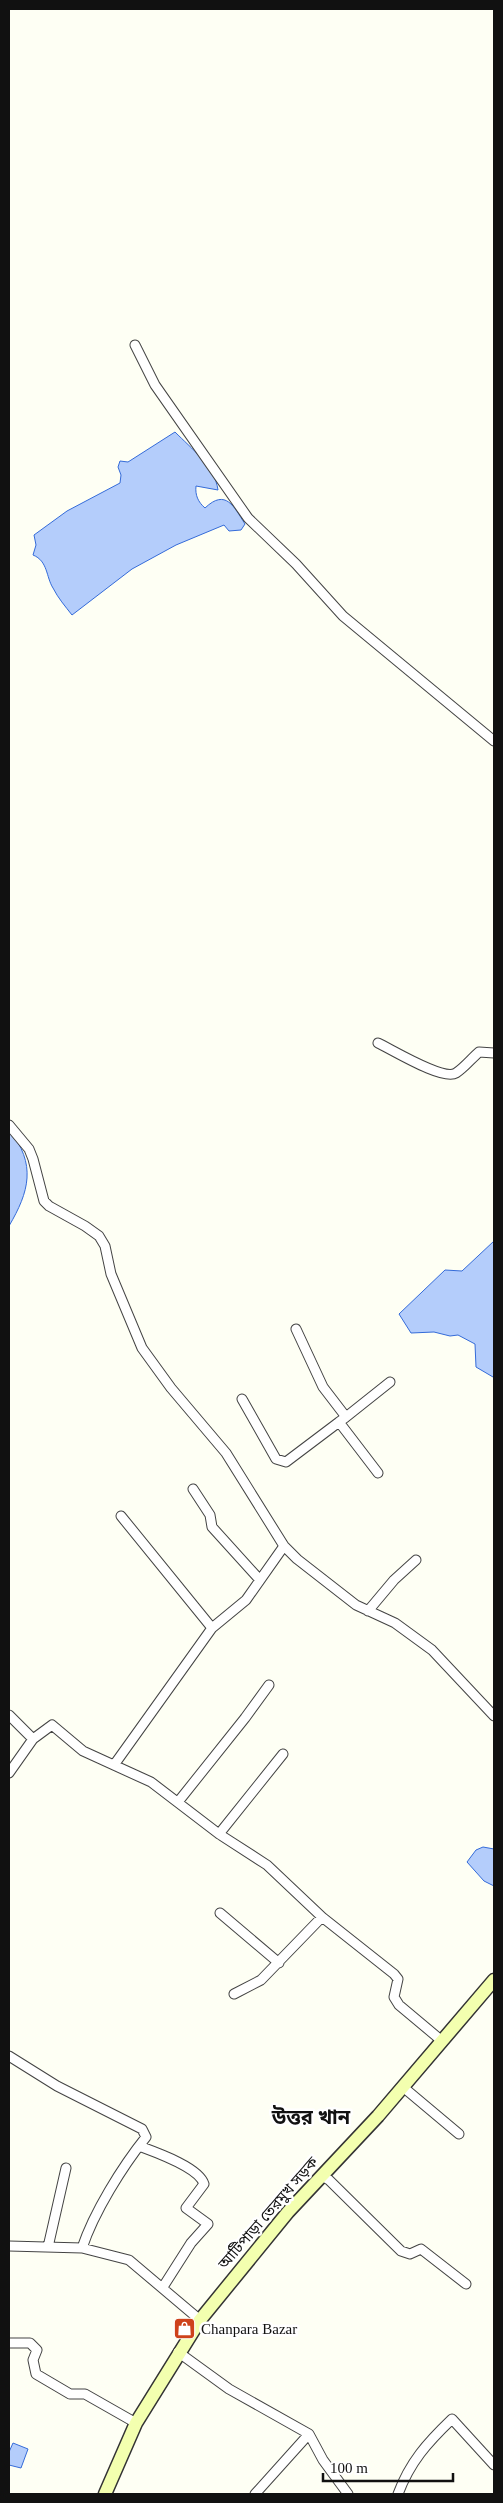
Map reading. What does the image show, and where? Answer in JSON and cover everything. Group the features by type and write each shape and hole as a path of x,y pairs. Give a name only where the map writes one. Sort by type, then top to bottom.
{"main road":[{"name":"আটিপাড়া তেরমুখ সড়ক","path":"105,2494 136,2423 178,2352 200,2320 288,2212 493,1986"}],"street":[{"path":"135,344 155,386 248,518 296,564 343,616 494,741"},
{"path":"378,1043 430,1070 449,1075 455,1074 479,1052 494,1053"},
{"path":"9,1125 29,1149 44,1201 48,1206 85,1226 99,1236 105,1246 111,1274 142,1348 171,1388 226,1453 284,1546 343,1595 368,1611 395,1623 432,1650 494,1716"},
{"path":"296,1329 323,1387 342,1420 378,1472"},
{"path":"242,1399 276,1459 286,1462 390,1382"},
{"path":"193,1489 210,1515 212,1527 260,1580"},
{"path":"121,1516 212,1628"},
{"path":"114,1765 212,1628 246,1600 284,1546"},
{"path":"368,1611 394,1580 416,1560"},
{"path":"178,1802 269,1685"},
{"path":"9,1715 33,1739"},
{"path":"9,1773 33,1739 52,1724 83,1751 150,1782 219,1834 267,1865 322,1917 394,1974 398,1980 394,1997 399,2004 442,2041"},
{"path":"219,1834 283,1754"},
{"path":"220,1913 279,1963"},
{"path":"234,1994 261,1980 322,1917"},
{"path":"9,2056 57,2086 142,2129 146,2137 90,2228 82,2248"},
{"path":"403,2087 459,2134"},
{"path":"140,2146 173,2159 198,2175 204,2184 186,2208 208,2224 191,2243 163,2288"},
{"path":"48,2248 66,2168"},
{"path":"322,2176 329,2180 401,2251 410,2254 421,2248 466,2284"},
{"path":"9,2246 82,2248 128,2260 200,2320"},
{"path":"9,2343 30,2343 37,2350 33,2360 36,2374 70,2394 85,2394 136,2423"},
{"path":"178,2352 229,2388 309,2434 328,2468 348,2494"},
{"path":"398,2494 407,2472 424,2446 452,2419 494,2465"},
{"path":"255,2494 309,2434"}],"water":[{"path":"175,432 201,458 216,482 218,490 196,486 200,503 205,508 212,502 219,500 229,502 245,524 241,530 229,531 224,525 176,545 132,569 72,615 55,592 44,565 33,555 36,545 34,535 67,511 120,483 121,475 118,467 120,461 128,462"},
{"path":"9,1130 18,1142 24,1155 27,1166 27,1178 21,1201 9,1226"},
{"path":"494,1241 493,1377 476,1367 475,1344 458,1335 450,1336 434,1332 411,1333 399,1314 445,1270 462,1271"},
{"path":"483,1847 494,1849 494,1886 484,1881 467,1862 476,1850"},
{"path":"13,2443 28,2449 21,2468 9,2465 9,2452"}],"place":[{"name":"Chanpara Bazar","path":"185,2329"}],"district":[{"name":"উত্তর খান","path":"311,2117"}]}
